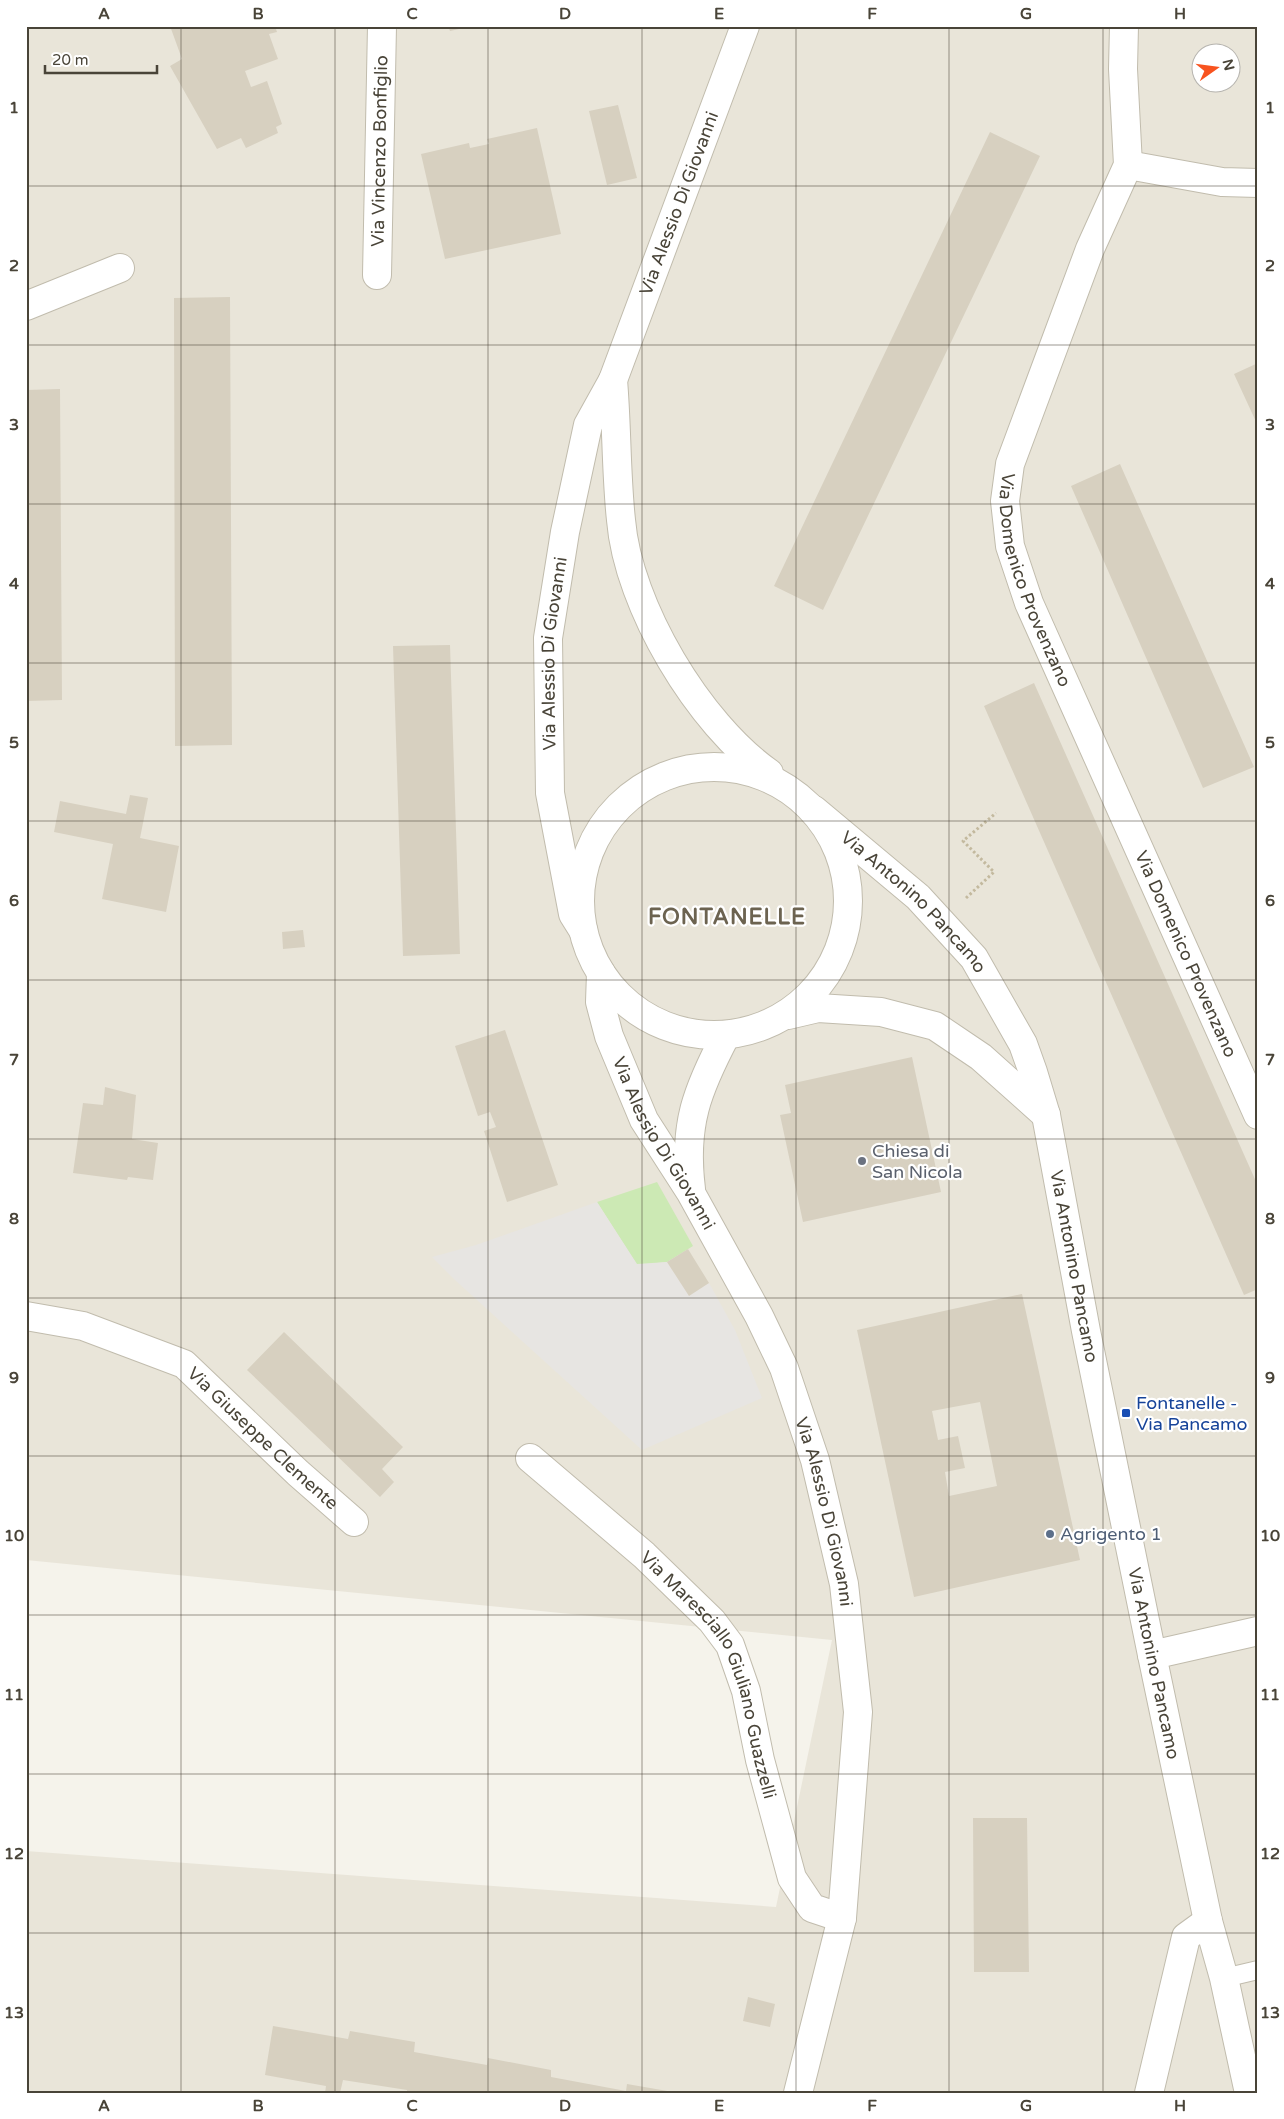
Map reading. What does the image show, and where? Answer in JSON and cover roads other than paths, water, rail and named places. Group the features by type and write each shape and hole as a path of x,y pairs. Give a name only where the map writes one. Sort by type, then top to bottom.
{"street":[{"name":"Via Vincenzo Bonfiglio","path":"377,275 382,26"},
{"name":"Via Alessio Di Giovanni","path":"583,930 573,914 550,793 548,638 565,532 588,425 613,380 745,26"},
{"name":"Via Domenico Provenzano","path":"1124,26 1123,69 1128,164 1090,249 1010,464 1005,501 1010,546 1029,603 1258,1115"},
{"path":"1128,164 1222,182 1258,183"},
{"path":"26,306 120,268"},
{"name":"Via Alessio Di Giovanni","path":"613,380 618,434 621,522 634,580 665,650 708,715 745,756 792,790 814,810 840,850 849,896 847,928 835,961 808,998 788,1015 745,1033 716,1036 669,1028 647,1018 622,999 601,974 590,953 583,930 580,895 590,849 603,824 636,791 666,775 712,766 749,770 792,790"},
{"name":"Via Antonino Pancamo","path":"814,810 870,856 942,921 974,958 1023,1044 1046,1114 1086,1331 1152,1655 1208,1921 1224,1978 1250,2093"},
{"name":"Via Alessio Di Giovanni","path":"601,974 600,1002 609,1036 644,1120 691,1193 759,1316 784,1368 815,1460 844,1584 858,1712 842,1918 798,2093"},
{"path":"788,1015 818,1008 880,1012 935,1026 981,1057 1046,1114"},
{"path":"691,1193 688,1136 694,1108 705,1078 726,1035"},
{"name":"Via Giuseppe Clemente","path":"26,1316 84,1326 184,1364 298,1473 354,1522"},
{"name":"Via Maresciallo Giuliano Guazzelli","path":"530,1458 644,1555 712,1621 730,1645 746,1691 760,1760 792,1878 812,1908 842,1918"},
{"path":"1152,1655 1258,1631"},
{"path":"1148,2093 1186,1937 1208,1921"}],"lane":[{"path":"1224,1978 1258,1970"}],"place":[{"name":"Chiesa di San Nicola","path":"862,1161"},
{"name":"Fontanelle - Via Pancamo","path":"1126,1413"},
{"name":"Agrigento 1","path":"1050,1534"}],"district":[{"name":"FONTANELLE","path":"727,916"}]}
